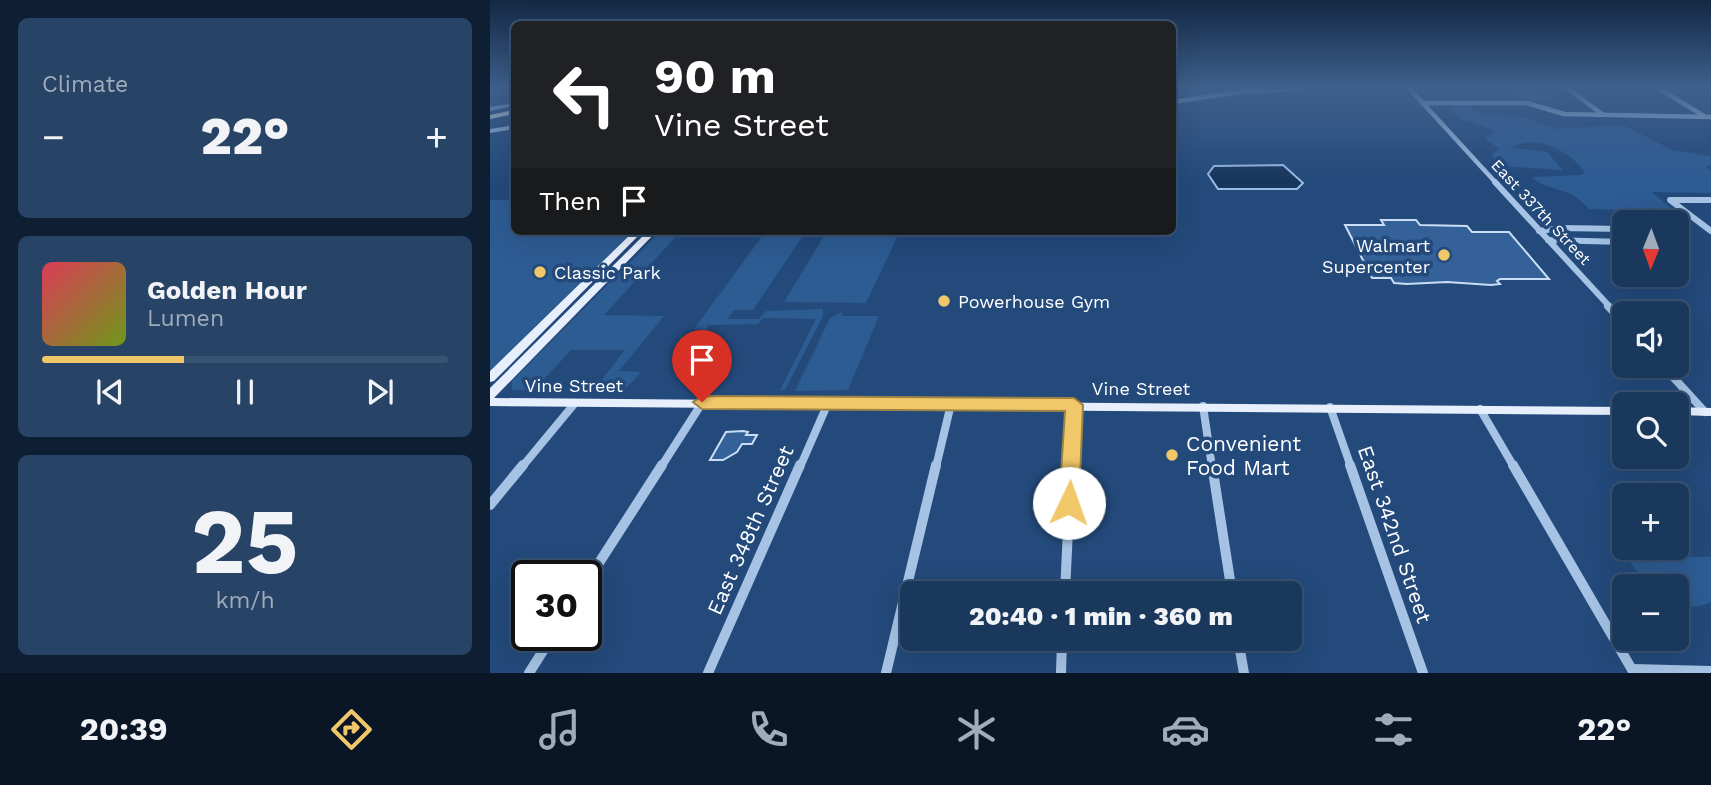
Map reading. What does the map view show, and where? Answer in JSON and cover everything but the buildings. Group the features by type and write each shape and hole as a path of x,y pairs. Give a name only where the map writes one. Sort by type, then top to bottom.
{"highway":[{"path":"490,124 511,120"}],"main road":[{"path":"490,378 635,235"},
{"path":"490,395 649,235"},
{"name":"Vine Street","path":"490,402 1612,411"},
{"path":"1689,411 1708,412"}],"street":[{"name":"East 337th Street","path":"1437,119 1612,310"},
{"path":"490,131 511,128"},
{"path":"1702,199 1711,206"},
{"path":"1711,200 1670,200 1711,231"},
{"path":"1539,231 1560,228 1612,229"},
{"path":"1548,240 1612,242"},
{"path":"1675,378 1708,412"},
{"path":"490,505 575,402"},
{"path":"601,560 702,402"},
{"name":"East 348th Street","path":"708,673 828,403"},
{"path":"886,673 951,404"},
{"path":"1066,581 1074,405"},
{"path":"1203,406 1229,581"},
{"name":"East 342nd Street","path":"1330,407 1423,673"},
{"path":"1480,409 1633,671 1711,671"},
{"path":"529,673 543,651"},
{"path":"1060,673 1061,651"},
{"path":"1240,651 1244,673"}],"shaded area":[{"path":"1461,119 1530,119 1556,129 1623,125 1672,150 1711,156 1711,165 1706,167 1711,170 1711,193 1652,192 1673,210 1589,209 1574,196 1546,186 1532,177 1581,175 1585,172 1562,151 1542,143 1531,142 1512,148 1547,152 1563,170 1498,166 1492,155 1499,149 1485,138 1492,134 1493,130"},
{"path":"1283,165 1303,183 1297,189 1218,189 1208,174 1214,166"},
{"name":"Classic Park","path":"490,200 511,200 511,235 630,235 490,370"},
{"path":"657,235 677,235 604,315 664,316 619,371 641,372 625,388 593,391 625,350 571,350 534,390 512,390 512,381"},
{"path":"763,235 803,235 753,310 734,310 727,319 759,319 766,311 823,309 823,316 785,390 780,390 816,319 763,318 758,324 708,325 706,330 694,329"},
{"path":"825,235 898,235 866,303 784,302"},
{"path":"842,312 842,316 879,316 848,390 795,391 830,318"},
{"path":"1689,557 1711,557 1711,602 1689,606 1689,574 1640,574 1630,560 1689,560"}],"place":[{"name":"Walmart Supercenter","path":"1444,255"},
{"name":"Classic Park","path":"540,272"},
{"name":"Powerhouse Gym","path":"944,301"},
{"name":"Convenient Food Mart","path":"1172,455"}],"route":[{"path":"702,402 1074,405 1069,503"}]}
